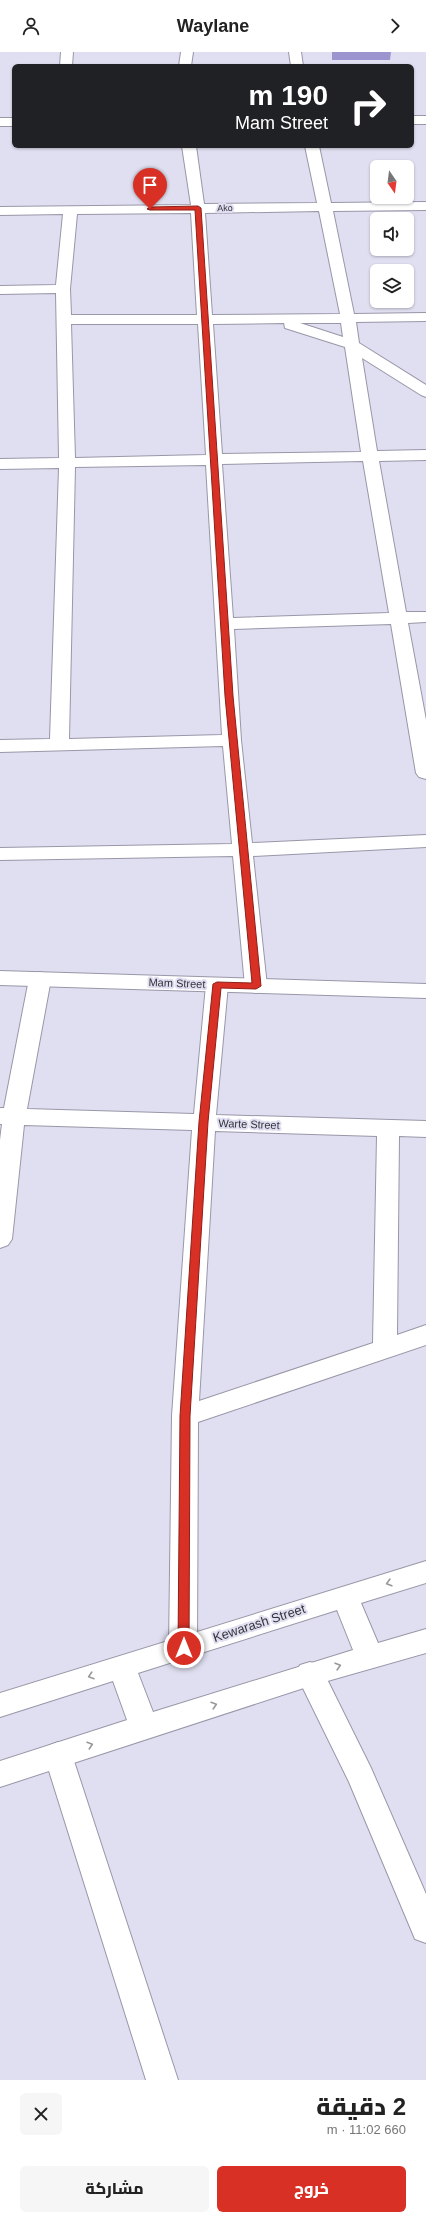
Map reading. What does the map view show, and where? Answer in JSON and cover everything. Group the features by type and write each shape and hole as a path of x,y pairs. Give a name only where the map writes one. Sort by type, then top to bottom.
{"main road":[{"path":"66,64 67,52"},
{"path":"185,64 187,52"},
{"path":"295,52 297,64"},
{"path":"414,109 426,109"},
{"path":"0,111 12,111"},
{"path":"414,120 426,120"},
{"path":"0,122 12,122"},
{"path":"189,148 198,208 232,740 256,986"},
{"path":"312,148 348,318 370,457 426,773"},
{"name":"Ako","path":"0,211 426,206"},
{"path":"59,744 67,462 63,289 70,210"},
{"path":"0,290 63,289"},
{"path":"63,319 205,320 426,317"},
{"path":"270,319 351,344 426,392"},
{"path":"0,464 213,461 426,455"},
{"path":"224,624 426,617"},
{"path":"0,746 232,740"},
{"path":"0,854 242,850 426,841"},
{"name":"Mam Street","path":"0,978 426,991"},
{"path":"0,1239 7,1117 40,979"},
{"path":"184,1648 185,1416 204,1122 217,984"},
{"name":"Warte Street","path":"7,1117 426,1129"},
{"path":"385,1349 388,1128"},
{"path":"185,1416 426,1335"},
{"name":"Kewarash Street","path":"1,1704 426,1572"},
{"path":"345,1596 370,1657"},
{"path":"0,1774 310,1674 426,1641"},
{"path":"122,1667 144,1727"},
{"path":"310,1674 361,1777 426,1929"},
{"path":"58,1755 162,2080"}],"route":[{"path":"150,209 198,208 232,740 256,986 217,984 204,1122 185,1416 184,1648"}]}
